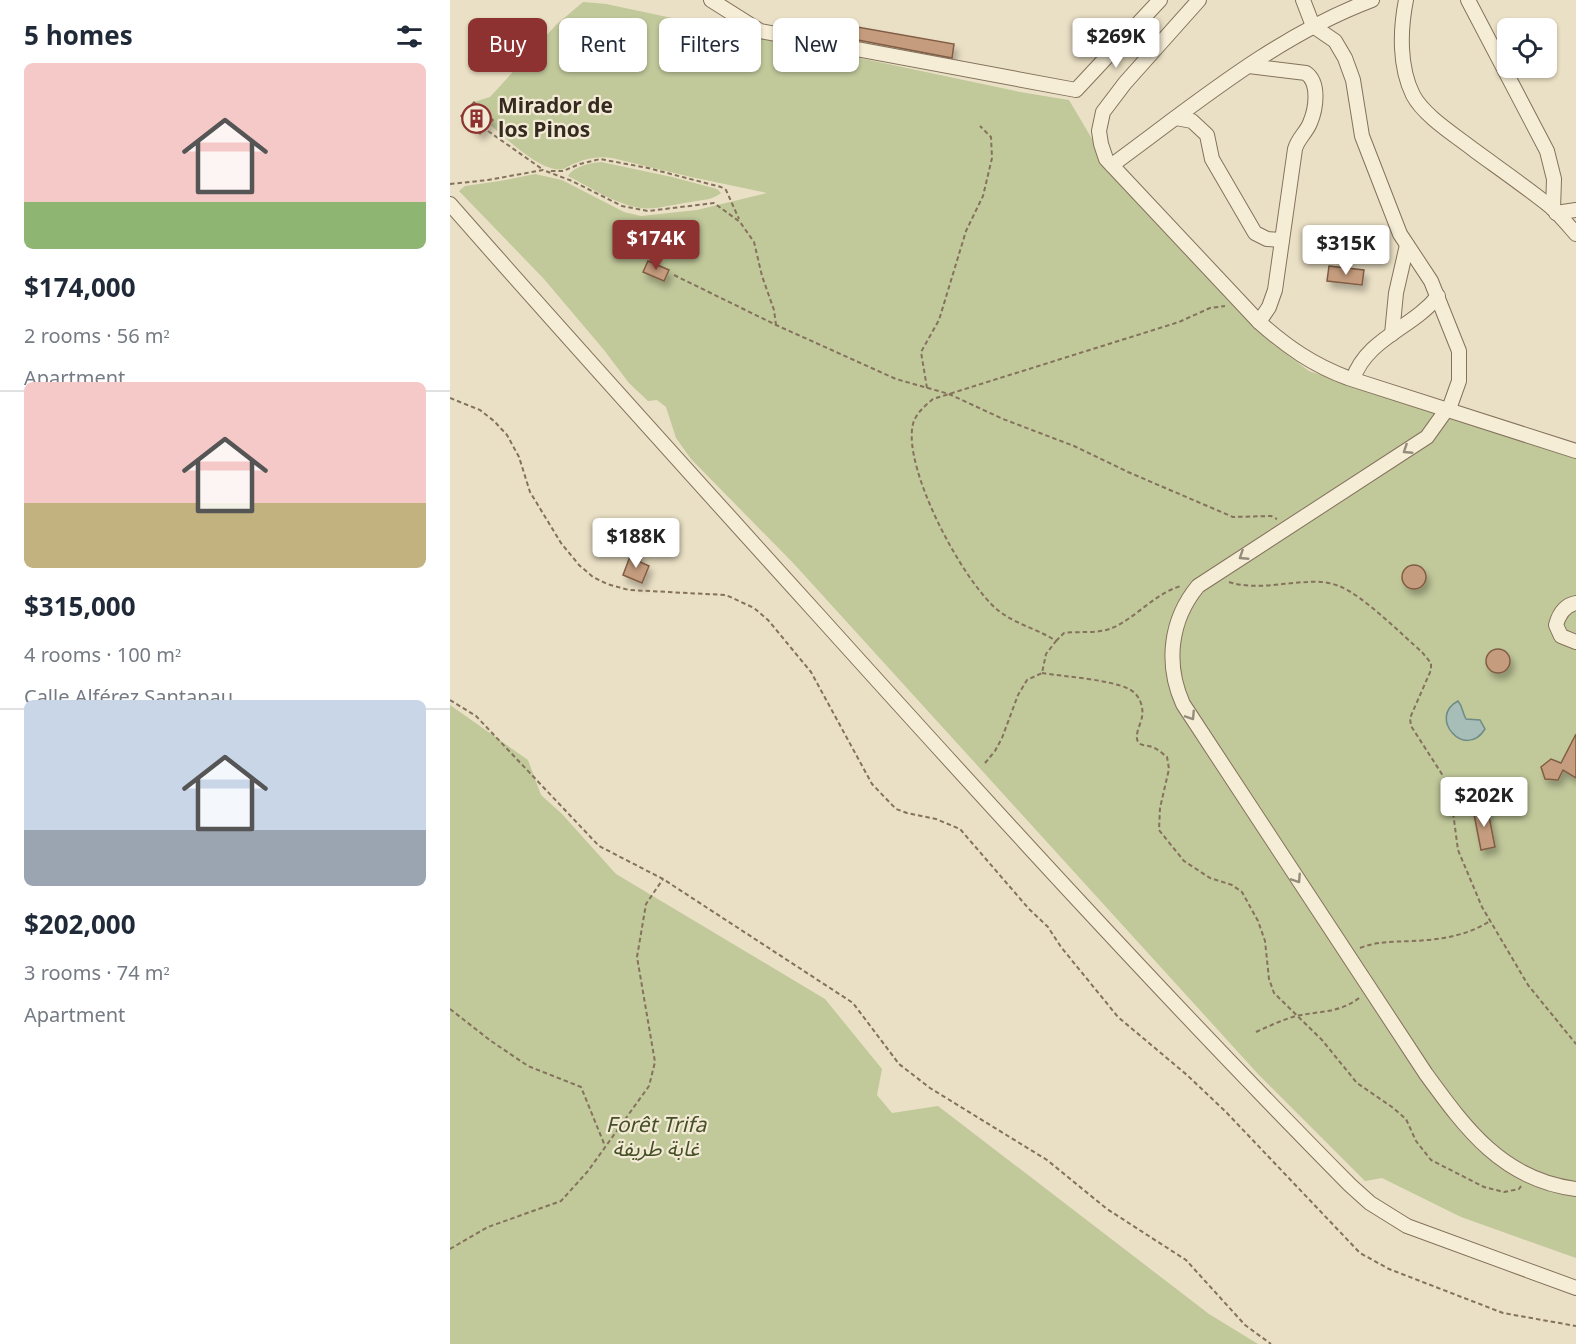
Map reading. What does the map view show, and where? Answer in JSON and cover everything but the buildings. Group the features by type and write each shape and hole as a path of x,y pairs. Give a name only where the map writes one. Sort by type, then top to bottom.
{"street":[{"path":"711,0 760,31 1076,90 1160,0"},
{"path":"1199,0 1125,83 1103,112 1099,131 1101,144 1109,162 1259,322 1303,357 1323,368 1353,379 1576,451"},
{"path":"1303,0 1313,26 1335,41 1350,69 1362,136 1400,234 1431,281 1438,296 1459,351 1460,381 1448,409 1426,437 1198,586 1183,606 1175,628 1172,670 1176,689 1189,714 1373,994 1426,1074 1465,1126 1494,1156 1530,1176 1557,1186 1576,1189"},
{"path":"1109,162 1249,66 1313,26 1372,0"},
{"path":"1406,0 1402,18 1403,52 1407,81 1414,96 1424,109 1449,131 1554,211 1576,234"},
{"path":"1468,0 1547,151 1554,179 1554,211"},
{"path":"1249,66 1306,73 1313,79 1316,88 1311,122 1298,139 1295,149 1273,298 1259,322"},
{"path":"1176,118 1192,121 1207,135 1212,159 1255,233 1267,239 1282,240"},
{"path":"450,204 622,398 1105,929 1350,1185 1370,1203 1407,1226 1576,1288"},
{"path":"1554,211 1576,210"},
{"path":"1392,334 1396,292 1407,245"},
{"path":"1353,379 1365,356 1425,310 1438,296"},
{"path":"1576,603 1570,604 1563,610 1557,625 1561,636 1576,642"}],"path":[{"path":"927,388 921,352 939,320 966,231 983,196 992,158 991,137 980,126"},
{"path":"488,131 543,170"},
{"path":"450,184 543,170 562,171 600,159 648,168 721,187 726,190 740,222 754,242 777,325"},
{"path":"548,171 622,206 648,211 714,203 740,222"},
{"path":"674,275 896,379 949,394 1003,419 1074,446 1233,517 1271,516 1288,526"},
{"path":"1056,641 1039,631 1025,627 999,611 981,594 941,529 925,494 915,461 912,432 914,421 922,408 933,399 1179,322 1209,308 1243,303"},
{"path":"450,398 480,410 507,435 519,457 530,492 561,543 579,565 593,577 607,584 629,590 726,595 754,608 768,620 811,672 872,784 896,808 907,813 936,819 960,830 1029,909 1048,927 1061,947 1118,1017 1226,1112 1360,1253 1389,1269 1503,1313 1576,1326"},
{"path":"1212,576 1244,585 1309,582 1339,586 1356,597 1431,663 1431,670 1410,718 1411,726 1447,782 1458,850 1490,921 1528,984 1576,1044"},
{"path":"1042,673 1046,654 1064,633 1109,630 1128,620 1174,588 1187,584"},
{"path":"985,763 1002,738 1027,680 1042,673 1114,685 1130,690 1139,698 1143,710 1136,736 1137,741 1167,757 1169,769 1160,808 1159,830 1184,861 1210,878 1232,885 1242,892 1258,921 1265,941 1269,980 1274,993 1322,1040 1357,1083 1406,1119 1416,1141 1431,1160 1484,1187 1504,1192 1519,1189 1530,1176"},
{"path":"450,700 476,716 599,846 663,879 853,1003 899,1064 930,1088 1047,1160 1107,1209 1186,1260 1245,1325 1271,1344"},
{"path":"450,1249 488,1227 561,1201 588,1172 649,1086 655,1062 637,957 646,904 663,879"},
{"path":"1347,954 1380,942 1454,936 1480,928 1490,921"},
{"path":"1256,1032 1299,1016 1338,1010 1349,1006 1361,996 1373,994"},
{"path":"450,1009 490,1041 528,1066 581,1087 605,1146"}],"green space":[{"path":"583,2 606,4 672,18 659,18 659,72 761,72 761,37 773,39 773,72 859,72 859,58 1020,92 1069,100 1095,144 1243,313 1274,345 1309,371 1576,457 1576,1258 1461,1217 1382,1178 1365,1181 1258,1074 795,565 691,459 676,438 666,407 657,400 648,401 629,383 544,279 459,191 465,186 535,174 562,180 624,212 641,216 697,210 767,193 607,157 589,159 563,169 554,169 524,153 489,124 493,120 474,102 490,97 513,72 547,72 547,35 559,22 559,72 647,72 647,18 564,18"},
{"path":"601,162 672,177 717,189 721,193 703,200 659,208 640,208 612,199 568,176 578,167"},
{"name":"Forêt Trifa غابة طريفة","path":"450,705 528,760 541,795 562,814 616,874 825,999 882,1069 877,1095 892,1113 938,1106 1209,1314 1258,1344 450,1344"}],"water":[{"path":"1458,701 1466,719 1480,720 1485,729 1477,738 1468,740 1452,733 1446,717 1449,708"}],"place":[{"name":"Mirador de los Pinos","path":"477,118"}]}
